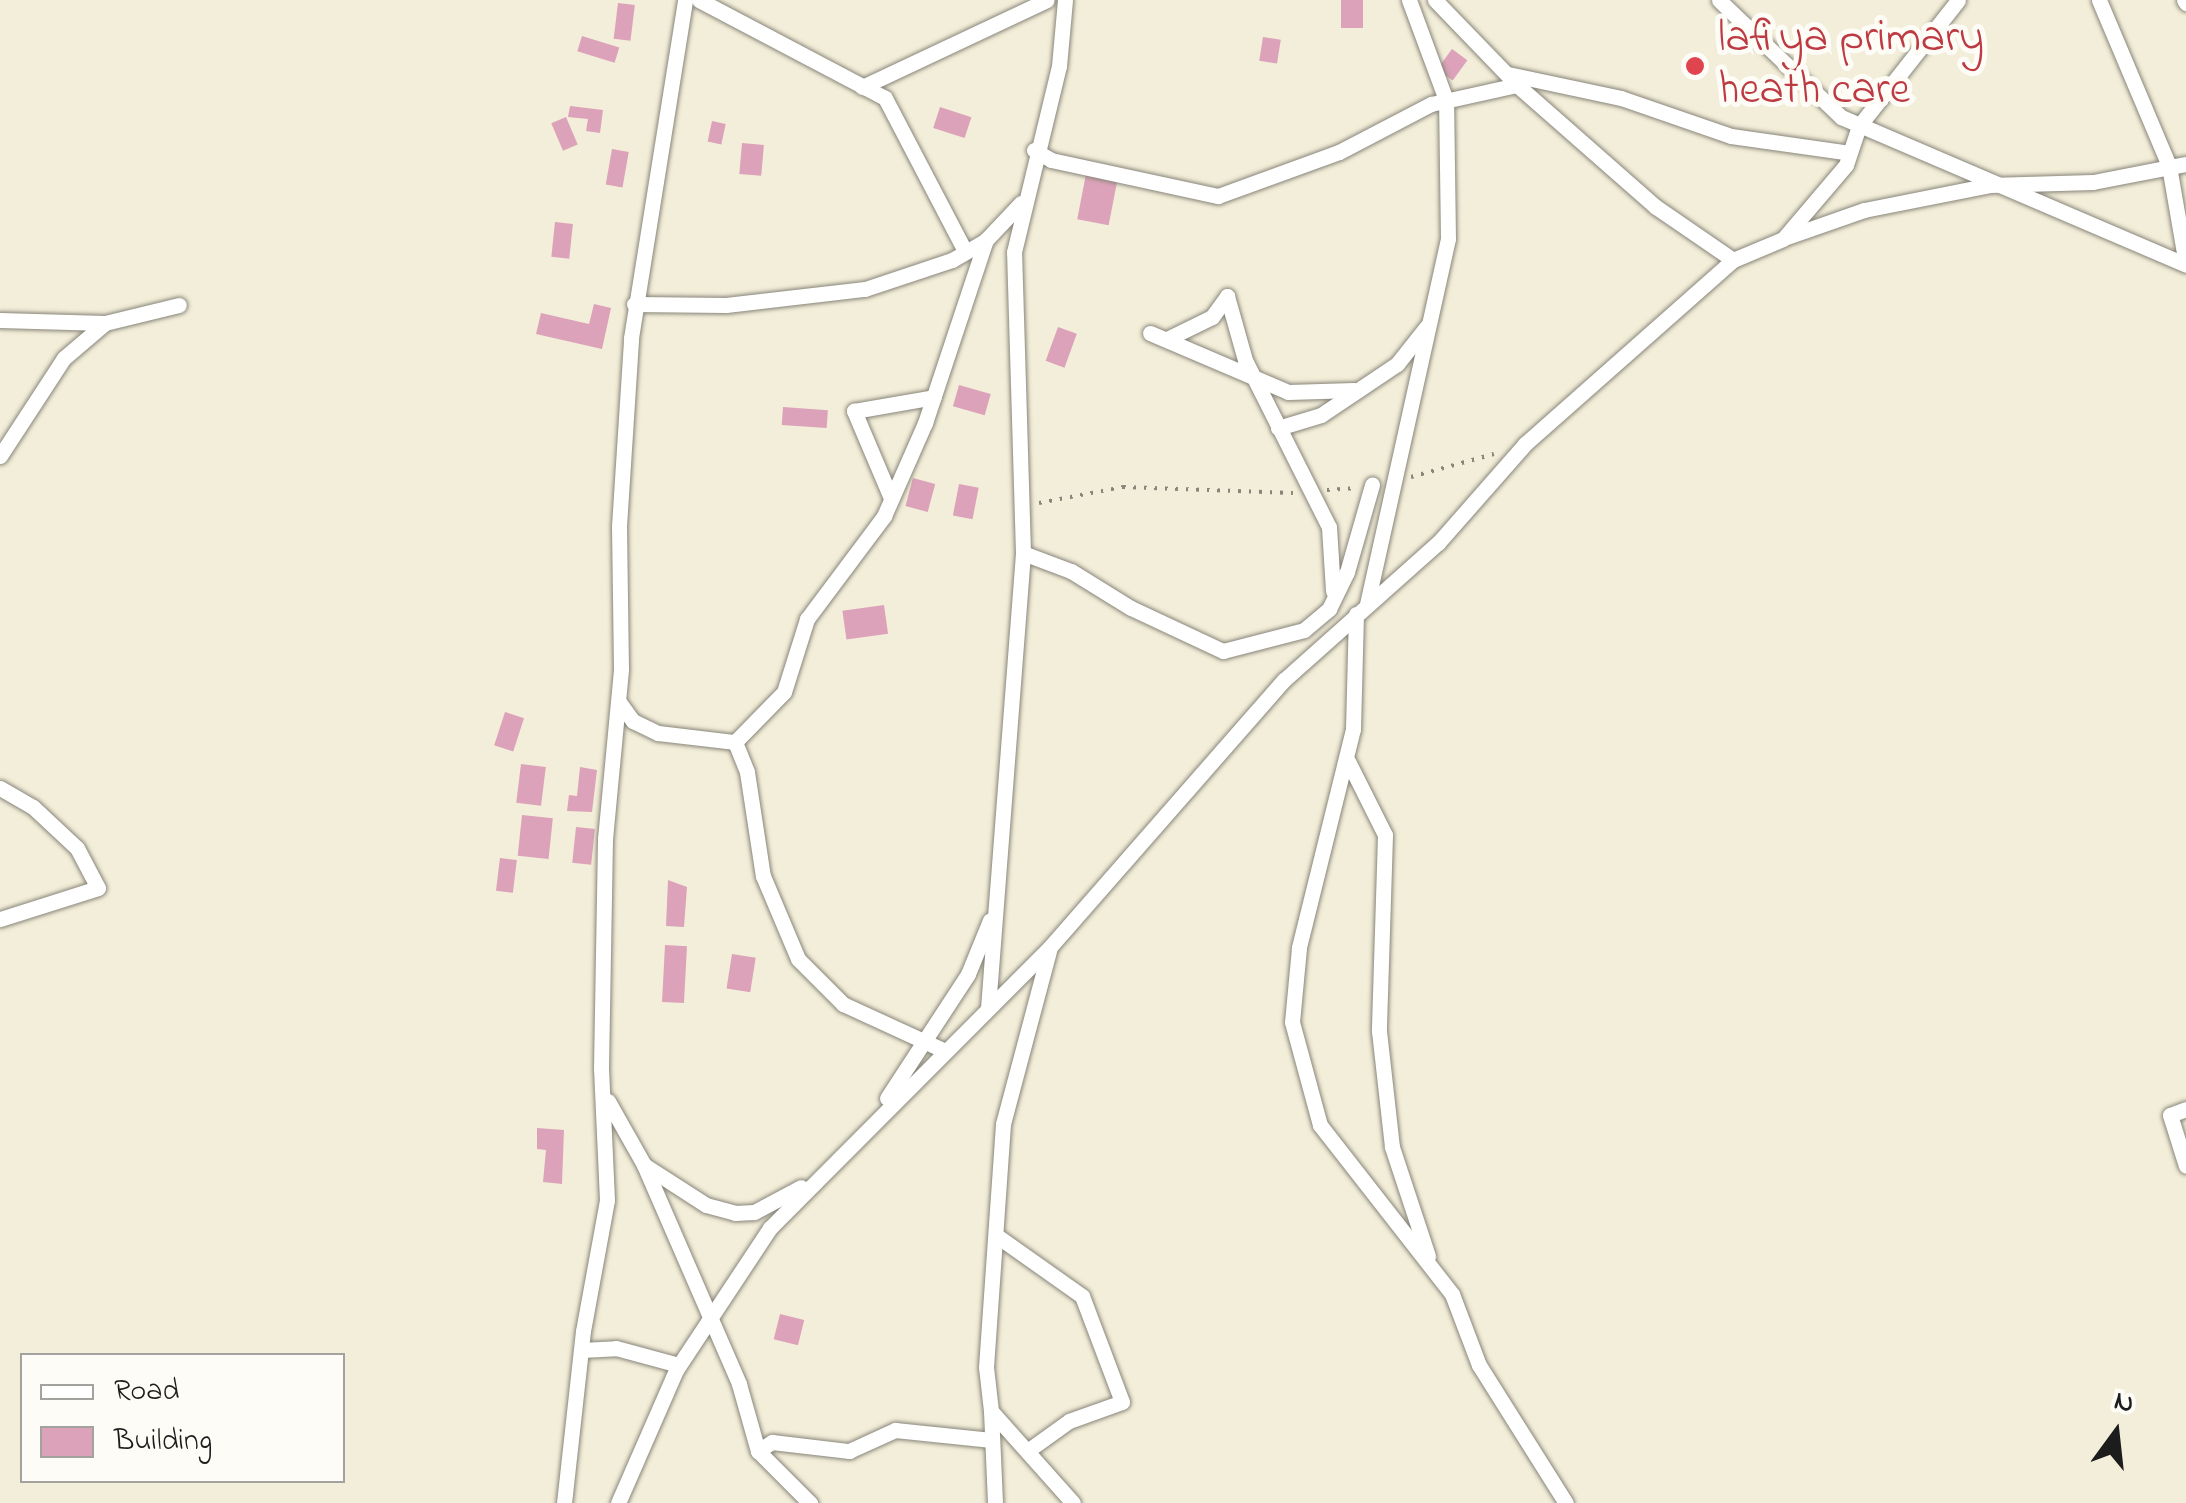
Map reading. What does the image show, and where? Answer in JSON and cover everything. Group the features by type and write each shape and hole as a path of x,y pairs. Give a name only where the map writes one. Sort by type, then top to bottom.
{"street":[{"path":"564,1503 581,1350 607,1200 605,839 619,702 619,526 634,304 685,0"},
{"path":"699,0 885,98 965,250"},
{"path":"862,87 1048,0"},
{"path":"988,1008 1023,553 1012,321 1021,203 1058,66 1065,0"},
{"path":"1410,0 1446,100 1448,239 1361,609 1348,758 1313,880 1292,1022 1320,1125 1452,1294 1479,1364 1566,1503"},
{"path":"1436,0 1513,80 1656,207 1733,260"},
{"path":"1719,0 1812,95 1859,126 1990,185 2186,265 2178,165 2098,0"},
{"path":"1783,239 1850,153 1859,126 1954,0"},
{"path":"1034,150 1051,160 1218,196 1324,158 1446,100 1513,80 1620,98 1731,136 1850,153"},
{"path":"618,1503 680,1365 742,1265 814,1179 1050,947 1284,680 1438,542 1525,444 1733,260 1864,210 1990,185 2093,182 2178,165"},
{"path":"634,304 802,300 901,279 986,240 1021,203"},
{"path":"735,742 784,692 807,619 872,534 891,498 934,397 986,240"},
{"path":"1168,340 1212,316 1227,296 1232,329 1278,428 1314,492 1335,556 1329,609"},
{"path":"0,320 105,323 179,306"},
{"path":"0,456 64,358 105,323"},
{"path":"1278,428 1321,415 1398,364 1429,323"},
{"path":"1150,333 1288,392 1354,390"},
{"path":"891,498 854,412 934,397"},
{"path":"1023,553 1071,571 1131,608 1223,651 1304,630 1329,609 1348,572 1372,485"},
{"path":"619,702 633,721 658,734 735,742"},
{"path":"735,742 747,772 763,876 798,959 843,1004 945,1051"},
{"path":"1348,758 1385,835 1379,1030 1392,1147 1431,1265"},
{"path":"0,788 32,807 76,848 98,888 0,919"},
{"path":"878,1114 920,1042 968,974 997,892"},
{"path":"995,1503 987,1307 997,1236 1004,1124 1050,947"},
{"path":"604,1094 644,1165 739,1384 758,1451 810,1503"},
{"path":"2186,1109 2170,1116 2186,1166"},
{"path":"644,1165 706,1205 735,1213 754,1212 814,1179"},
{"path":"997,1236 1082,1296 1122,1402 1069,1421 1030,1449"},
{"path":"581,1350 616,1348 680,1365"},
{"path":"991,1411 1030,1449 1073,1503"},
{"path":"758,1451 772,1442 848,1451 895,1430 991,1440"}],"path":[{"path":"1394,481 1525,444"},
{"path":"1020,508 1123,487 1314,492 1372,485"}],"building":[{"path":"1341,0 1363,0 1363,28 1341,28"},
{"path":"618,3 635,5 630,41 614,39"},
{"path":"582,36 619,47 615,63 577,51"},
{"path":"1263,37 1281,40 1277,64 1259,61"},
{"path":"1452,49 1467,60 1453,80 1437,69"},
{"path":"570,106 603,110 600,133 586,131 588,119 568,117"},
{"path":"940,107 971,117 965,138 933,128"},
{"path":"566,117 578,145 563,151 551,123"},
{"path":"712,121 726,124 721,144 708,142"},
{"path":"742,143 764,145 761,176 739,174"},
{"path":"612,149 629,152 622,187 606,184"},
{"path":"1086,174 1117,180 1109,225 1077,219"},
{"path":"555,222 573,224 569,259 551,257"},
{"path":"594,304 611,308 602,349 536,334 541,313 589,324"},
{"path":"1058,327 1077,334 1064,368 1046,361"},
{"path":"959,385 991,394 985,415 953,406"},
{"path":"783,407 828,410 827,428 782,425"},
{"path":"913,478 935,484 928,512 905,506"},
{"path":"959,484 979,488 973,519 953,515"},
{"path":"884,605 888,634 846,640 842,611"},
{"path":"505,712 524,718 513,751 494,745"},
{"path":"521,764 546,767 541,806 516,803"},
{"path":"580,767 597,770 592,812 567,811 569,795 577,796"},
{"path":"522,815 553,818 549,859 518,856"},
{"path":"576,827 595,829 591,865 572,863"},
{"path":"500,858 517,860 513,893 496,891"},
{"path":"668,880 687,887 684,927 666,926"},
{"path":"665,945 687,946 684,1003 662,1002"},
{"path":"732,954 756,958 750,992 727,989"},
{"path":"537,1128 564,1130 562,1184 543,1182 546,1150 537,1149"},
{"path":"780,1314 804,1320 798,1345 774,1339"}],"place":[{"name":"lafiya primary heath care","path":"1695,66"}]}
